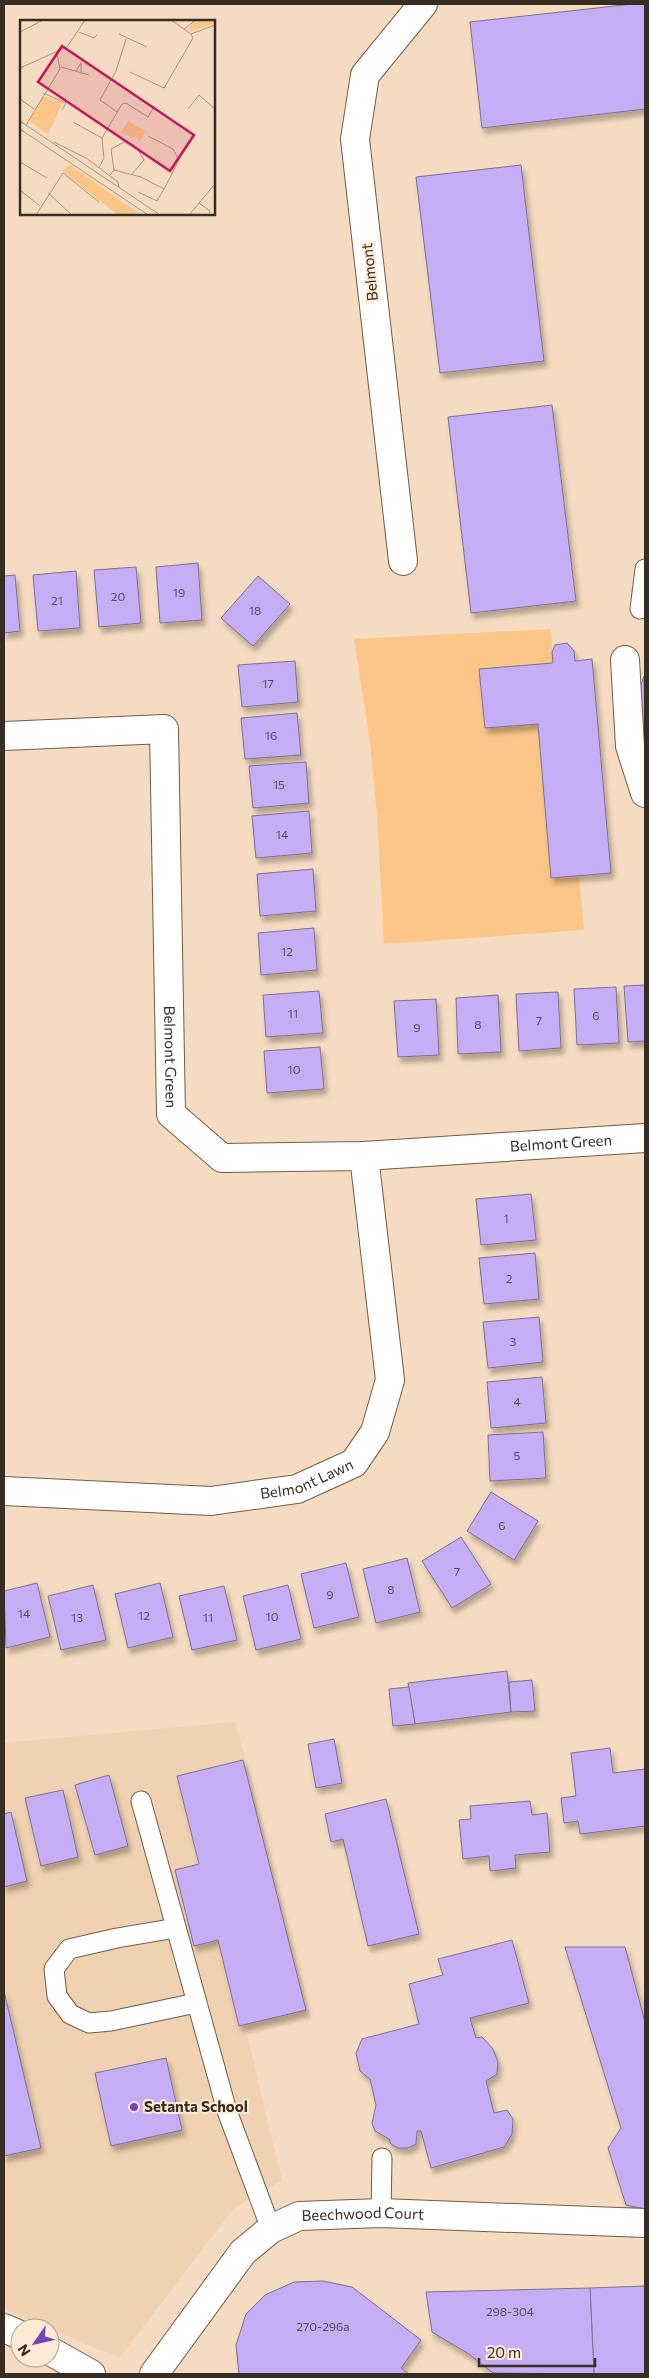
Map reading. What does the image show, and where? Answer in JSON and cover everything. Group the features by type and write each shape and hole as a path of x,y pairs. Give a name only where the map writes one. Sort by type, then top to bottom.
{"street":[{"name":"Belmont","path":"403,562 355,139 365,76 423,4"},
{"path":"625,660 630,746 645,792"},
{"name":"Belmont Green","path":"4,736 164,729 171,1114 222,1158 364,1156 645,1138"},
{"name":"Belmont Lawn","path":"4,1491 211,1501 297,1489 354,1463 375,1432 390,1380 364,1156"},
{"name":"Beechwood Court","path":"154,2374 244,2252 271,2229 299,2216 381,2213 645,2222"},
{"path":"60,2357 91,2374"}],"lane":[{"path":"640,609 645,569"},
{"path":"141,1801 227,2111 271,2229"},
{"path":"176,1928 117,1938 69,1949 54,1969 57,1996 70,2014 89,2023 111,2021 196,2003"},
{"path":"381,2213 382,2158"}],"shaded area":[{"path":"551,629 553,663 479,669 485,728 538,724 552,878 579,876 584,930 384,944 377,815 370,742 354,639"},
{"name":"Setanta School","path":"236,1722 311,2019 247,2035 282,2180 234,2208 120,2357 60,2333 60,2318 25,2318 4,2309 4,1743"}],"building":[{"path":"645,4 645,109 482,128 470,22"},
{"path":"521,165 544,361 440,373 416,177"},
{"path":"552,405 576,601 471,613 448,417"},
{"path":"198,563 202,620 160,623 156,567"},
{"path":"136,567 141,623 99,627 94,570"},
{"path":"76,571 80,628 38,631 33,575"},
{"path":"15,575 20,631 4,633 4,576"},
{"path":"258,576 290,604 253,646 221,618"},
{"path":"567,643 574,651 575,661 592,659 611,873 551,878 538,724 485,728 479,669 553,663 552,652 555,645"},
{"path":"295,661 298,702 242,707 238,665"},
{"path":"644,676 645,728 641,728 639,690"},
{"path":"297,713 301,755 245,759 241,718"},
{"path":"306,762 309,803 253,808 249,766"},
{"path":"309,811 312,853 256,858 252,816"},
{"path":"313,869 316,911 260,916 257,874"},
{"path":"314,928 317,970 261,975 258,933"},
{"path":"645,985 645,1041 628,1042 624,986"},
{"path":"616,987 619,1043 577,1045 574,989"},
{"path":"319,991 323,1033 266,1037 263,995"},
{"path":"558,992 561,1048 519,1051 516,994"},
{"path":"498,995 501,1052 458,1054 456,998"},
{"path":"436,999 439,1055 398,1057 394,1001"},
{"path":"320,1047 324,1089 267,1093 264,1051"},
{"path":"531,1194 536,1240 481,1245 476,1199"},
{"path":"535,1253 539,1299 484,1304 479,1258"},
{"path":"539,1317 543,1362 488,1368 483,1322"},
{"path":"542,1377 546,1423 491,1428 487,1382"},
{"path":"543,1432 546,1478 490,1481 488,1435"},
{"path":"491,1492 538,1521 514,1560 467,1531"},
{"path":"461,1537 491,1584 452,1608 422,1561"},
{"path":"407,1558 420,1612 376,1623 363,1569"},
{"path":"346,1563 359,1617 314,1628 301,1574"},
{"path":"37,1583 50,1637 6,1648 4,1591"},
{"path":"160,1583 173,1637 128,1648 115,1594"},
{"path":"93,1585 106,1640 61,1650 48,1596"},
{"path":"288,1585 301,1639 256,1650 243,1596"},
{"path":"224,1586 237,1640 192,1650 179,1596"},
{"path":"507,1671 511,1712 415,1724 408,1683"},
{"path":"532,1680 535,1711 511,1712 509,1682"},
{"path":"409,1687 415,1724 393,1726 389,1689"},
{"path":"334,1739 342,1783 316,1788 308,1744"},
{"path":"610,1748 613,1773 645,1769 645,1826 580,1834 578,1821 564,1823 561,1798 576,1796 571,1753"},
{"path":"243,1760 306,2010 239,2026 218,1940 194,1946 175,1870 199,1864 177,1776"},
{"path":"109,1775 128,1846 95,1855 75,1785"},
{"path":"63,1790 78,1857 41,1866 25,1798"},
{"path":"386,1799 419,1934 368,1946 343,1839 331,1842 325,1814"},
{"path":"530,1801 532,1815 547,1813 550,1852 515,1855 516,1868 490,1871 489,1856 463,1859 459,1820 471,1819 470,1806"},
{"path":"11,1812 27,1881 4,1887 4,1814"},
{"path":"512,1940 529,2003 470,2018 476,2038 482,2037 493,2049 498,2062 497,2074 486,2081 494,2113 507,2110 513,2119 512,2134 504,2147 431,2168 421,2131 417,2131 416,2144 408,2148 398,2148 391,2144 389,2139 375,2131 372,2123 376,2105 370,2079 360,2071 356,2053 362,2039 419,2024 409,1984 443,1975 438,1959"},
{"path":"565,1947 625,1947 645,2022 645,2209 626,2205 608,2148 621,2128"},
{"path":"4,1991 41,2148 4,2156"},
{"path":"166,2058 182,2130 111,2146 95,2073"},
{"path":"323,2281 352,2287 421,2340 401,2368 409,2374 239,2374 236,2345 246,2314 265,2295 294,2282"},
{"path":"645,2286 645,2374 594,2374 590,2288"},
{"path":"590,2288 594,2374 493,2373 469,2354 432,2332 426,2292"}],"place":[{"name":"Setanta School","path":"134,2107"}]}
